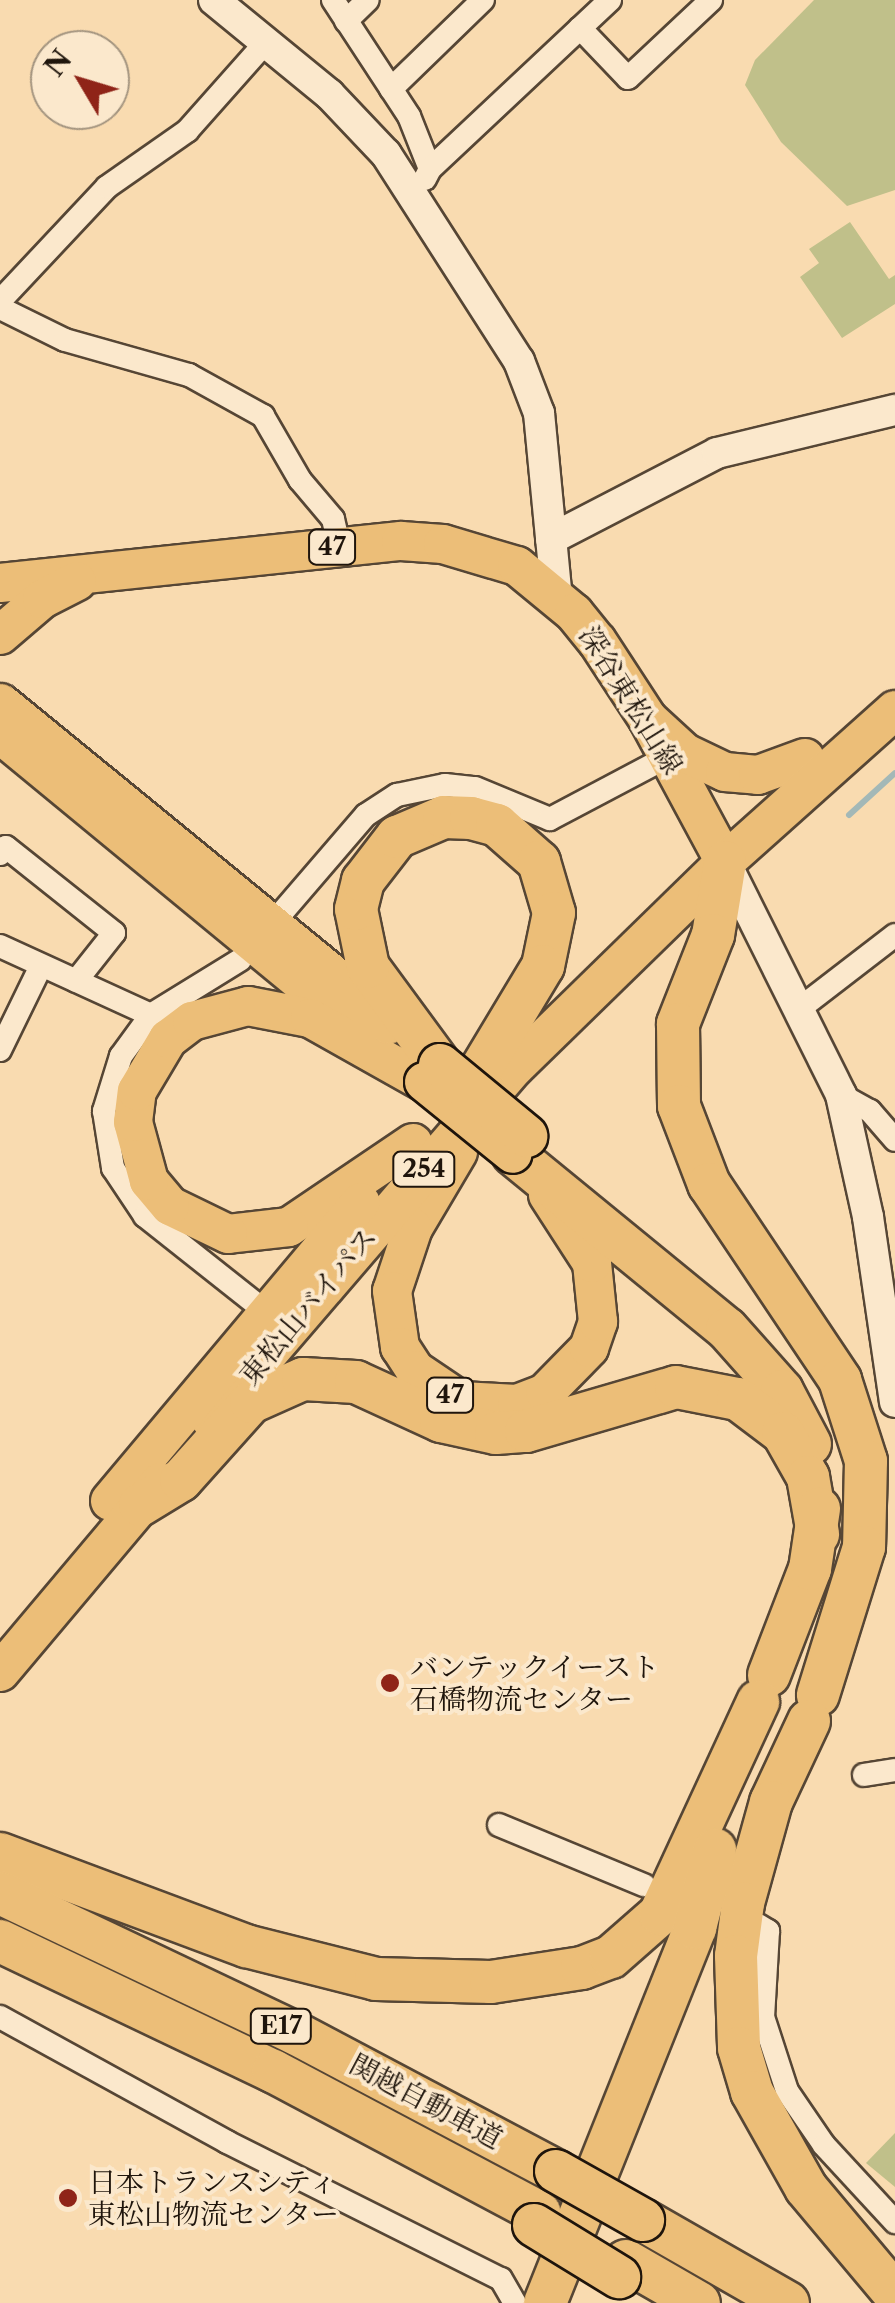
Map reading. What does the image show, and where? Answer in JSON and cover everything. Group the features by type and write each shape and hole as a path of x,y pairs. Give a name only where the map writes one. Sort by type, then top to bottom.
{"highway":[{"path":"0,705 465,1071"},
{"path":"0,1854 312,1965 434,1983 542,1976 611,1957 660,1914 764,1688 818,1534 814,1455 782,1391 715,1318 520,1145 465,1071 368,967 356,909 363,881 397,837 444,817 471,818 509,833 539,862 554,914 543,966 465,1071"},
{"path":"567,2303 813,1708 854,1590 868,1501 856,1420 818,1343 708,1184 679,1106 678,1024 713,935 719,851"},
{"path":"520,1145 724,1298 794,1369 819,1405 849,1486 854,1590"},
{"path":"140,1506 181,1480 251,1402 302,1379 356,1382 441,1421 496,1434 542,1427 676,1387 738,1399 783,1433 808,1477 818,1534"},
{"path":"544,2303 695,1928 725,1778"},
{"path":"771,1802 736,1956 740,2048 752,2092 806,2188 895,2294"},
{"name":"関越自動車道","path":"0,1893 295,2032 556,2170 788,2303"},
{"name":"関越自動車道","path":"0,1941 122,1998 537,2219 622,2269 699,2303"},
{"path":"622,2269 654,2303"}],"main road":[{"name":"深谷東松山線","path":"0,583 401,541 482,553 517,566 557,598 597,641 648,719 719,851"},
{"name":"深谷東松山線","path":"0,635 42,599 93,573"},
{"name":"東松山バイパス","path":"719,851 804,758 895,681"},
{"name":"東松山バイパス","path":"0,1672 140,1506 465,1071 719,851 895,710"},
{"path":"648,719 685,753 726,772 758,775 804,758"},
{"path":"0,734 465,1071"},
{"path":"413,1142 290,1227 228,1234 170,1206 149,1181 133,1122 137,1090 168,1039 192,1021 248,1006 310,1018 465,1071"},
{"name":"東松山バイパス","path":"0,1633 266,1312 413,1142 465,1071"},
{"name":"47","path":"465,1071 430,1194 392,1291 392,1320 415,1370 460,1401 488,1406 545,1393 589,1348 598,1322 599,1290 579,1235 520,1145"}],"street":[{"path":"214,0 423,182"},
{"path":"333,0 391,89 423,182 533,391 557,598"},
{"path":"346,21 368,0"},
{"path":"391,89 483,0"},
{"path":"423,182 610,0"},
{"path":"580,28 628,78 711,0"},
{"path":"266,42 187,131 121,174 0,304 65,340 189,376 263,416 300,480 334,519 339,546"},
{"path":"550,539 731,448 895,410"},
{"path":"279,916 366,814 397,795 445,785 475,788 550,819 669,756"},
{"path":"0,854 6,847 114,933 76,982"},
{"path":"719,851 841,1095 868,1217 895,1402"},
{"path":"798,1008 895,936"},
{"path":"0,946 151,1015"},
{"path":"240,960 151,1015 109,1084 104,1112 113,1168 145,1216 266,1312"},
{"path":"0,1050 41,966"},
{"path":"841,1095 870,1111 895,1140"},
{"path":"864,1774 895,1770"},
{"path":"498,1825 644,1885"},
{"path":"758,1925 768,1931 763,2016 782,2080 824,2145 895,2222"},
{"path":"0,2017 227,2142 500,2279 515,2303"}],"green space":[{"path":"814,0 895,0 895,190 847,206 781,142 745,85 755,60"},
{"path":"850,222 889,279 895,275 895,304 842,338 800,277 819,263 809,249"},
{"path":"895,2133 895,2187 866,2163"}],"waterway":[{"path":"849,815 895,773"}],"place":[{"name":"バンテックイースト 石橋物流センター","path":"390,1683"},
{"name":"日本トランスシティ 東松山物流センター","path":"68,2198"}]}
